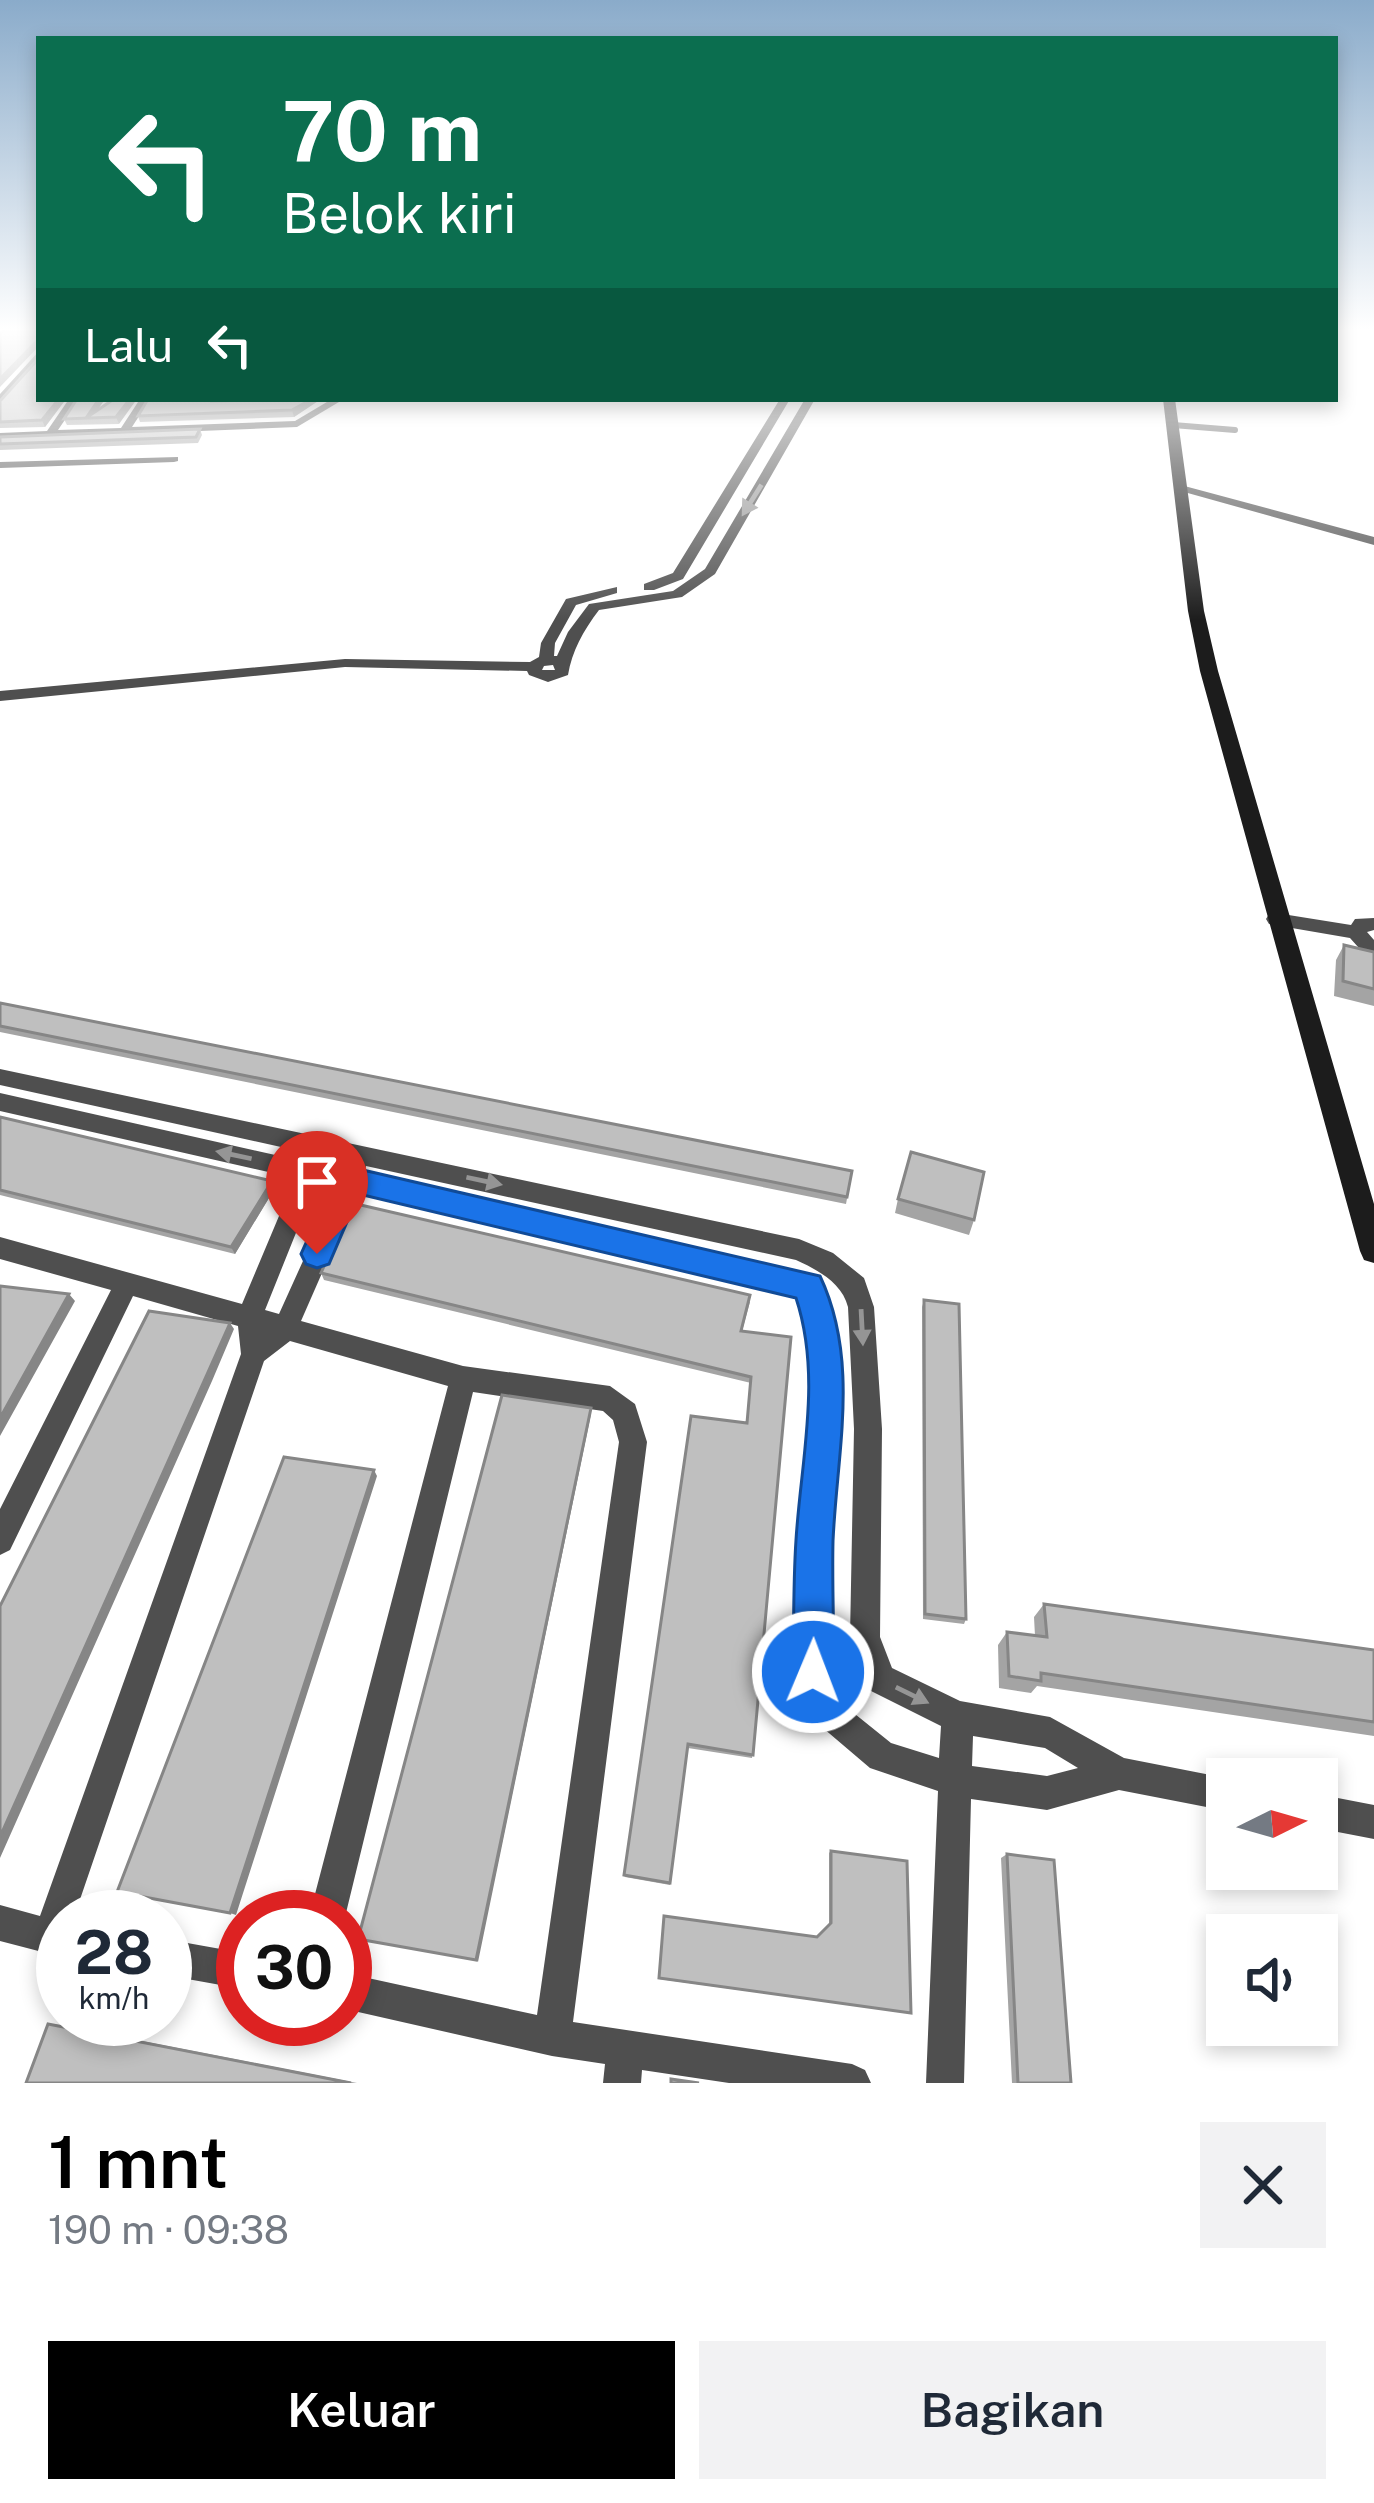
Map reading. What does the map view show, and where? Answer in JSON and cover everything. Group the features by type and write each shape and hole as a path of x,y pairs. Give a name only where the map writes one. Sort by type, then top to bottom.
{"main road":[{"path":"1173,426 1196,610 1276,919 1374,1251"}],"street":[{"path":"50,434 55,426"},
{"path":"124,431 127,426"},
{"path":"0,436 232,426"},
{"path":"547,663 548,643 571,602 602,591 656,586 679,576 768,426"},
{"path":"0,696 345,663 547,663 595,607 677,594 710,571 795,426"},
{"path":"760,440 785,443"},
{"path":"0,466 174,459"},
{"path":"1181,487 1374,541"},
{"path":"1276,919 1365,928 1374,952"},
{"path":"0,1077 322,1147 356,1167 808,1286 839,1274"},
{"path":"0,1102 308,1171 356,1167 799,1250 855,1286 862,1307 868,1429 865,1637 880,1679 957,1717 1051,1733 1119,1774 1206,1790"},
{"path":"73,1890 254,1354 250,1315 322,1147"},
{"path":"254,1354 285,1329 356,1167"},
{"path":"0,1248 463,1378 610,1399 625,1413 633,1442 552,2037"},
{"path":"0,1540 128,1283"},
{"path":"808,1286 824,1330 828,1390 814,1542 813,1672 834,1718 883,1756 956,1780 1047,1792 1119,1774"},
{"path":"334,1890 463,1378"},
{"path":"945,2083 957,1717"},
{"path":"1338,1815 1374,1822"},
{"path":"0,1923 36,1932"},
{"path":"372,1997 552,2037 624,2066 852,2083"}],"lane":[{"path":"1196,426 1235,430"}],"building":[{"path":"200,429 196,437 0,444 0,437"},
{"path":"1344,945 1374,952 1374,989 1343,981"},
{"path":"0,1003 852,1171 847,1197 0,1026"},
{"path":"0,1117 272,1181 231,1247 0,1190"},
{"path":"911,1152 984,1172 974,1220 898,1199"},
{"path":"352,1203 750,1295 741,1331 791,1337 753,1755 688,1744 670,1883 624,1875 691,1416 747,1423 751,1377 321,1273"},
{"path":"0,1286 69,1294 0,1418"},
{"path":"924,1300 959,1304 966,1619 925,1614"},
{"path":"149,1311 230,1323 0,1837 0,1606"},
{"path":"502,1395 591,1408 476,1960 372,1941 371,1890"},
{"path":"284,1457 374,1470 237,1890 216,1890 216,1910 192,1906 192,1890 118,1890"},
{"path":"1044,1604 1374,1650 1374,1722 1041,1673 1041,1681 1009,1676 1007,1632 1047,1637"},
{"path":"831,1851 907,1861 911,2013 659,1978 664,1916 817,1937 831,1923"},
{"path":"1007,1854 1054,1860 1071,2083 1018,2083"},
{"path":"40,2046 161,2046 351,2083 26,2083"}],"route":[{"path":"317,1254 350,1179 808,1286 824,1330 828,1390 814,1542 813,1672"}]}
